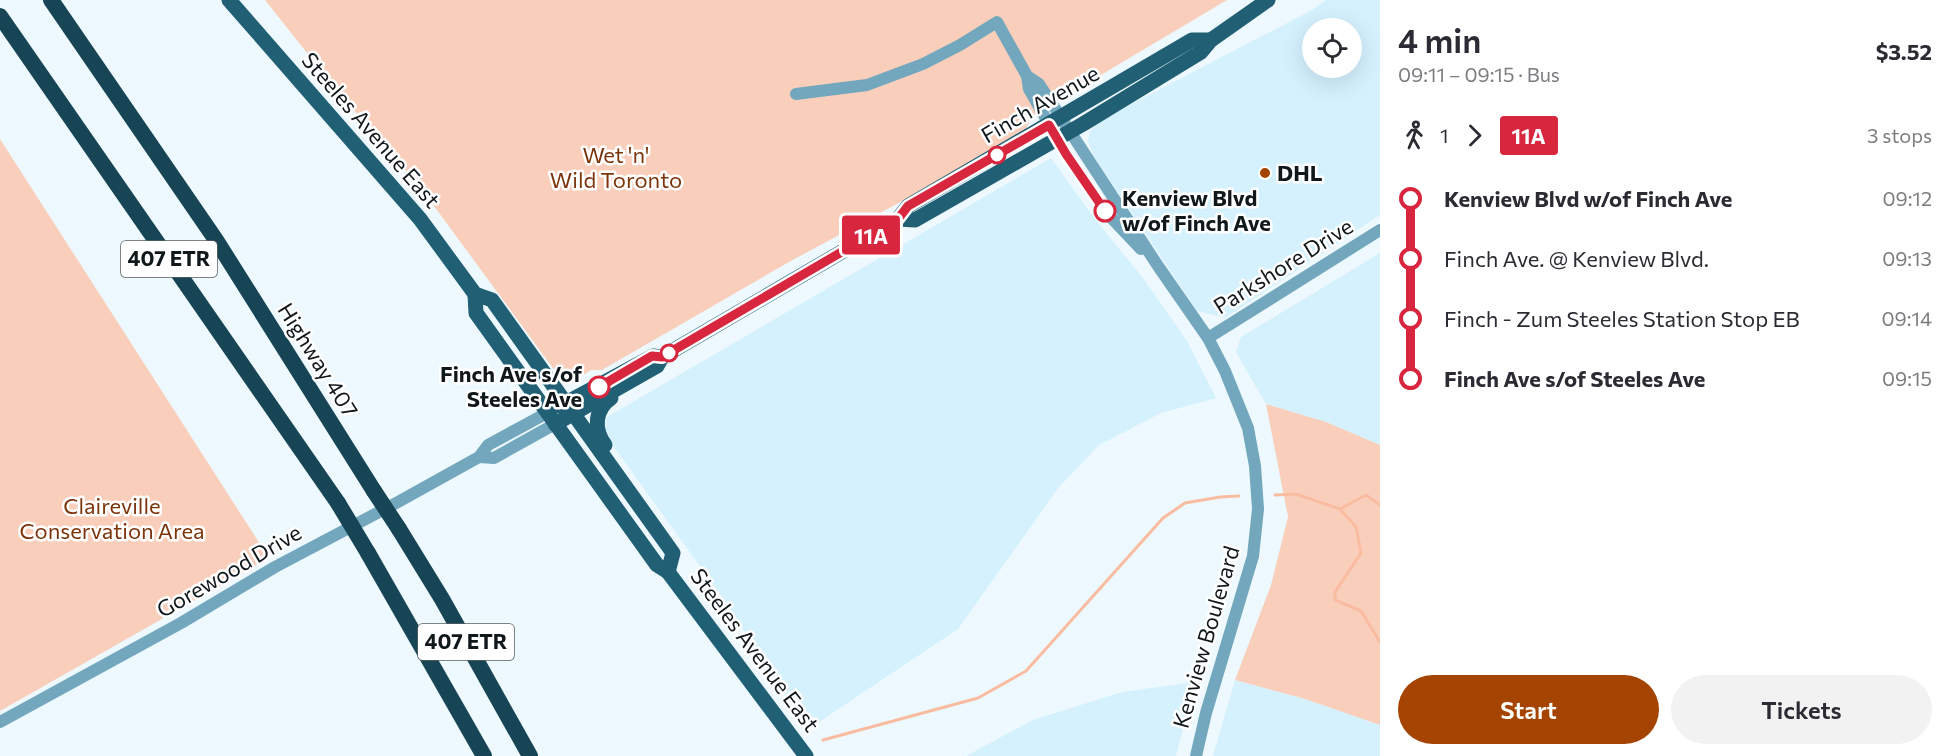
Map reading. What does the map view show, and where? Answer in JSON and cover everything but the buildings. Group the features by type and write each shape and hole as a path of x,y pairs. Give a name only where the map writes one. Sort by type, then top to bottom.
{"highway":[{"name":"Highway 407","path":"51,0 216,240 442,599 530,756"},
{"name":"407 ETR","path":"0,16 338,503 484,756"}],"main road":[{"name":"Steeles Avenue East","path":"229,0 420,219 475,294 476,314 657,565 668,572 806,756"},
{"name":"Finch Avenue","path":"898,219 915,220 1064,135 1201,52 1210,40 1268,0"},
{"name":"Finch Avenue","path":"551,418 660,361 898,219 908,206 1192,40 1210,40"},
{"name":"Steeles Avenue East","path":"475,294 492,300 673,553 668,572"},
{"path":"619,477 617,461 598,434 599,413 605,402 652,372 660,361"}],"street":[{"name":"Kenview Boulevard","path":"796,94 867,85 923,64 960,45 997,21 1027,76 1039,84 1055,121 1105,211 1158,266 1208,338 1225,371 1248,428 1255,466 1258,509 1253,556 1206,713 1196,756"},
{"name":"Parkshore Drive","path":"1208,338 1380,230"},
{"name":"Gorewood Drive","path":"0,722 181,623 275,567 479,457 488,445 551,418"}],"shaded area":[{"path":"1326,0 1380,0 1380,215 1225,318 1197,311 1093,155 1088,141 1090,131 1099,121 1312,10"},
{"path":"1051,158 1094,218 1143,278 1187,341 1216,398 1161,413 1099,445 1059,487 958,629 819,722 798,705 789,701 723,598 609,440 605,431 607,417"},
{"path":"1380,253 1380,445 1326,422 1266,404 1236,352 1241,337"},
{"path":"1235,680 1305,699 1380,725 1380,756 1213,756"},
{"path":"1195,682 1176,756 966,756 1033,720 1122,692"}],"green space":[{"name":"Wet 'n' Wild Toronto","path":"265,0 1227,0 1032,116 1026,129 908,198 789,262 602,370 591,370 572,382 558,375 423,191 338,92"},
{"name":"Claireville Conservation Area","path":"0,139 269,558 0,711"},
{"path":"1266,404 1326,422 1380,445 1380,725 1305,699 1235,680 1271,585 1288,517"}],"waterway":[{"path":"1275,495 1296,494 1340,509 1356,527 1361,553 1335,592 1335,600 1361,611 1380,642"},
{"path":"1340,509 1366,495 1380,505"},
{"path":"823,740 978,698 1026,671 1163,518 1185,503 1239,496"}],"bus line":[{"name":"11A","path":"599,387 652,356 662,357 812,270 898,219 908,206 1049,125 1105,211"}],"place":[{"name":"DHL","path":"1265,173"},
{"name":"Kenview Blvd w/of Finch Ave","path":"1105,211"},
{"name":"Finch Ave s/of Steeles Ave","path":"599,387"}]}
